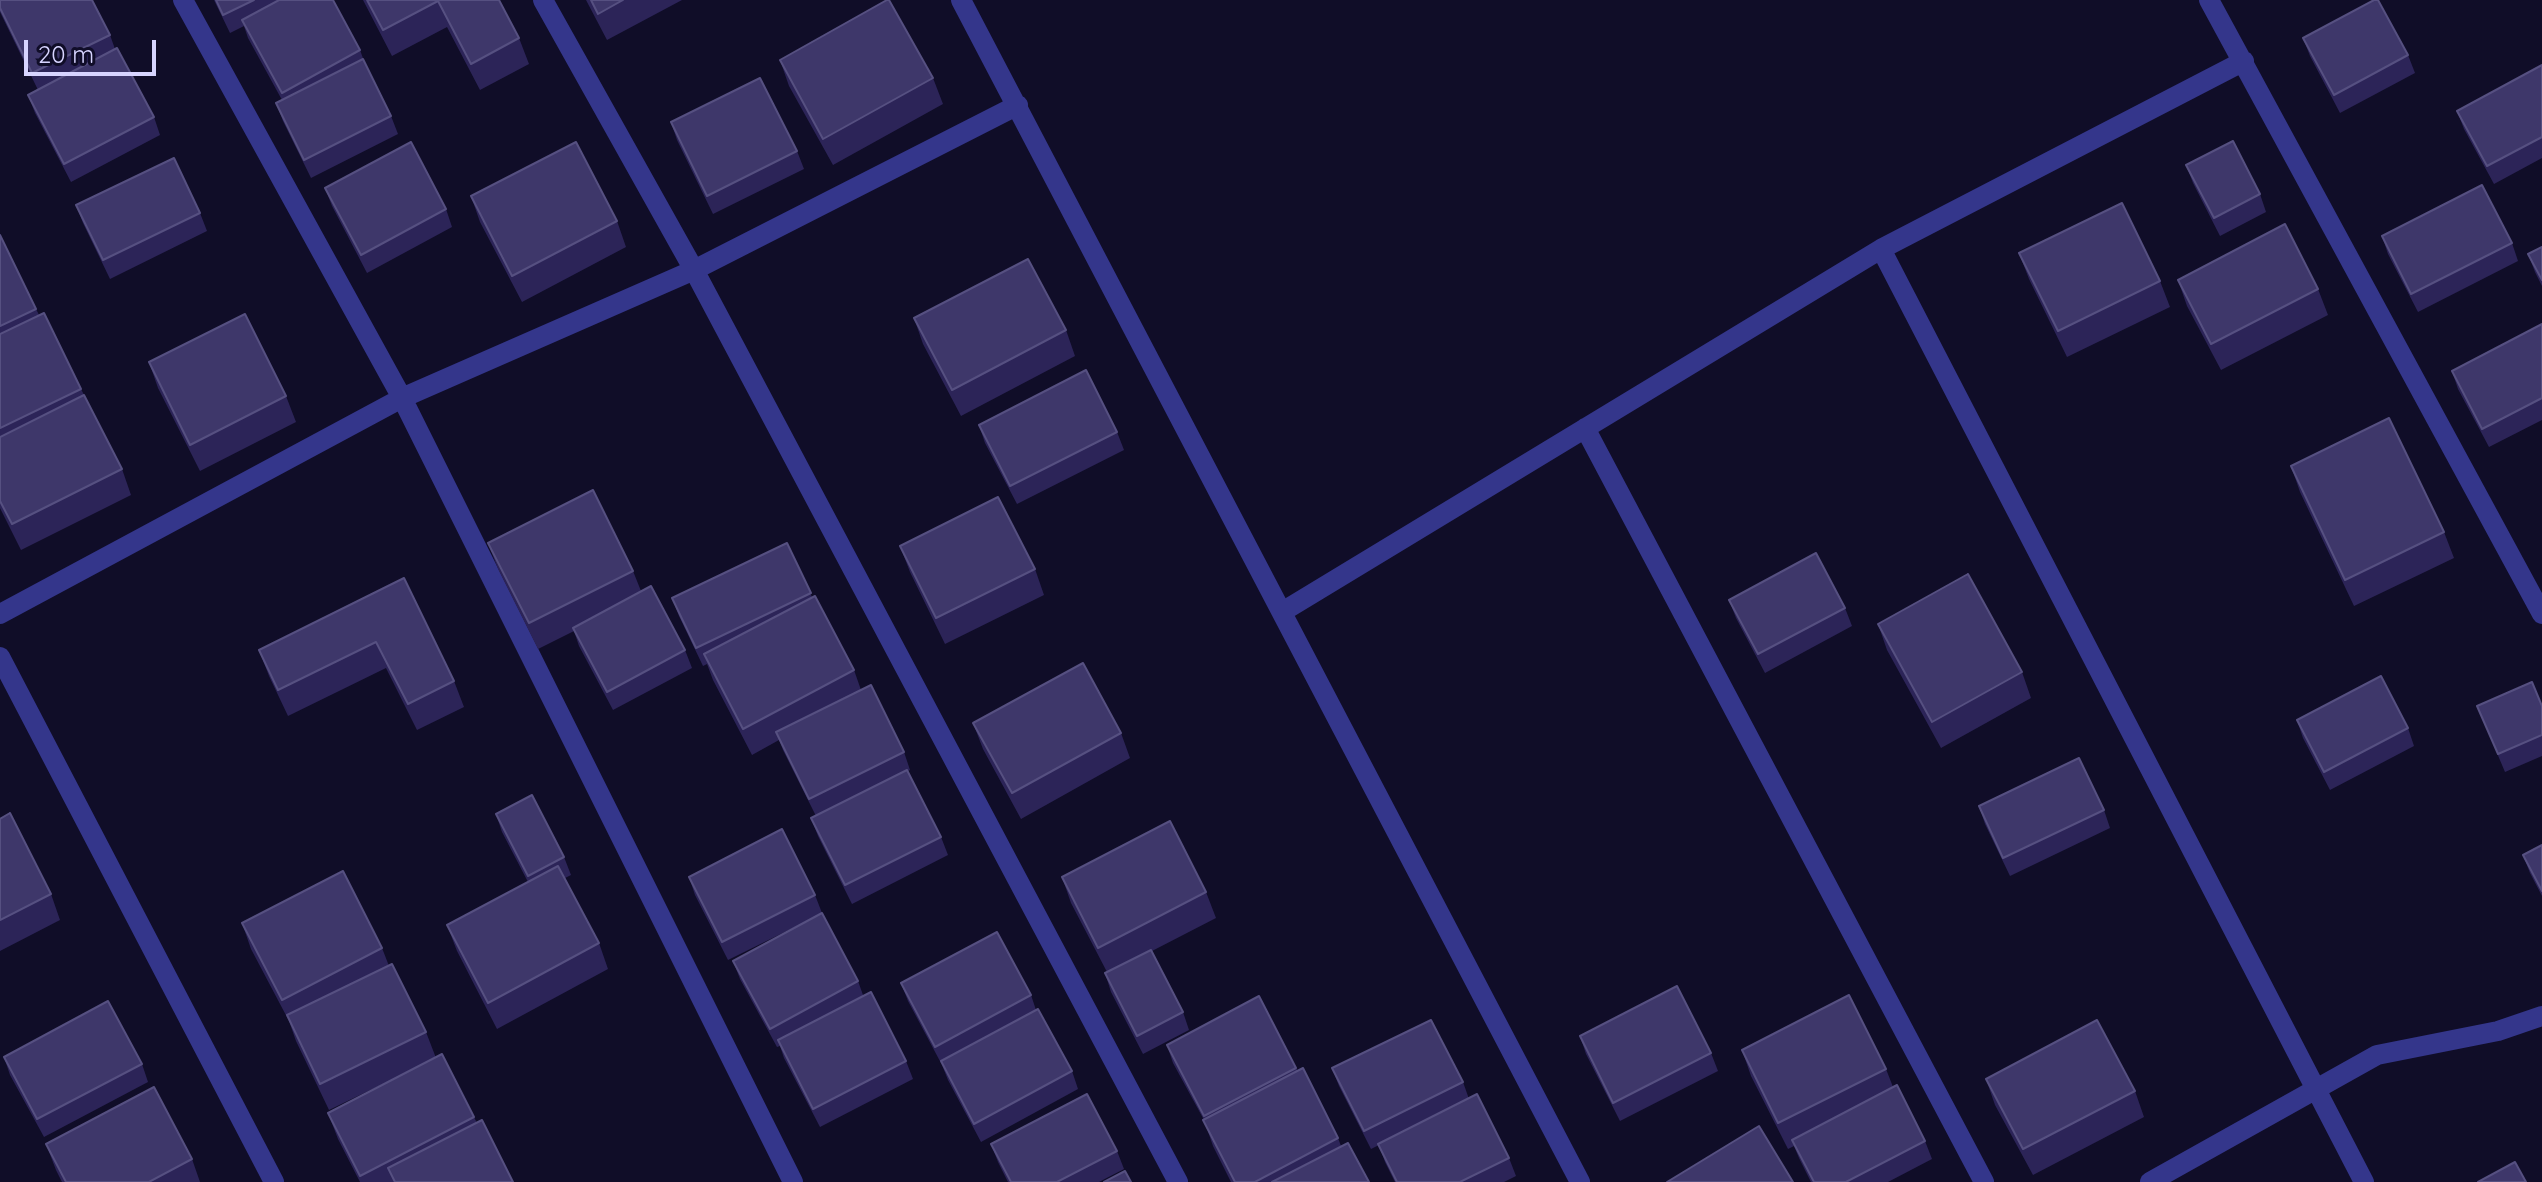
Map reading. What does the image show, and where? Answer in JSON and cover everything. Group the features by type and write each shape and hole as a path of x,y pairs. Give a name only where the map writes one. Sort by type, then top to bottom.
{"street":[{"path":"183,0 402,398 793,1182"},
{"path":"543,0 694,270 1178,1182"},
{"path":"961,0 1580,1182"},
{"path":"2209,0 2542,614"},
{"path":"1282,612 1881,249 2244,61"},
{"path":"0,614 402,398 694,270 1018,105"},
{"path":"1881,249 2364,1182"},
{"path":"1585,428 1984,1182"},
{"path":"0,657 274,1182"},
{"path":"2150,1182 2377,1055 2498,1031 2542,1016"}],"building":[{"path":"0,0 92,0 110,35 32,73 0,8"},
{"path":"216,0 254,0 223,15"},
{"path":"279,0 333,0 360,50 282,93 242,20"},
{"path":"367,0 499,0 519,38 471,64 438,1 383,30"},
{"path":"591,0 623,0 598,14"},
{"path":"887,0 933,78 823,139 780,60"},
{"path":"2378,0 2408,55 2334,95 2303,38"},
{"path":"117,48 154,117 64,164 28,95"},
{"path":"363,59 391,116 304,160 276,103"},
{"path":"2542,65 2542,137 2487,166 2457,111"},
{"path":"760,78 797,151 707,196 671,122"},
{"path":"2233,141 2260,194 2214,218 2186,165"},
{"path":"411,142 446,209 361,255 325,188"},
{"path":"576,142 617,221 512,276 471,196"},
{"path":"174,158 200,213 103,260 76,205"},
{"path":"2482,185 2512,243 2411,294 2382,236"},
{"path":"2122,203 2160,281 2058,331 2019,253"},
{"path":"2285,224 2318,289 2211,344 2178,280"},
{"path":"0,235 36,309 0,326"},
{"path":"2542,247 2542,280 2528,254"},
{"path":"1028,259 1066,330 952,390 914,318"},
{"path":"44,313 81,389 0,428 0,334"},
{"path":"245,314 286,396 190,445 149,362"},
{"path":"2542,324 2542,398 2482,429 2452,371"},
{"path":"1086,370 1117,432 1010,486 979,425"},
{"path":"84,395 122,469 12,524 0,501 0,437"},
{"path":"2389,418 2444,532 2345,580 2291,466"},
{"path":"593,490 633,571 529,623 488,543"},
{"path":"998,497 1035,569 936,618 900,546"},
{"path":"787,543 811,593 696,648 672,598"},
{"path":"1816,553 1845,608 1758,654 1729,600"},
{"path":"1968,574 2022,672 1932,722 1878,624"},
{"path":"404,578 454,681 408,704 376,642 278,690 259,650"},
{"path":"651,586 685,650 607,692 573,628"},
{"path":"815,596 854,670 743,729 704,654"},
{"path":"1083,663 1121,733 1012,793 973,723"},
{"path":"2381,676 2408,728 2324,772 2297,720"},
{"path":"2532,682 2542,706 2542,735 2498,754 2477,706"},
{"path":"871,685 904,752 809,799 776,732"},
{"path":"2079,758 2104,810 2003,858 1979,806"},
{"path":"907,770 941,837 845,885 811,818"},
{"path":"532,795 564,857 528,876 496,814"},
{"path":"10,813 51,894 0,920 0,819"},
{"path":"1170,821 1206,892 1098,948 1062,877"},
{"path":"782,829 815,895 722,942 689,877"},
{"path":"2542,845 2542,891 2523,855"},
{"path":"558,866 599,943 488,1003 447,925"},
{"path":"343,871 382,948 282,1000 242,923"},
{"path":"822,913 858,981 770,1029 733,961"},
{"path":"997,932 1031,995 935,1047 901,983"},
{"path":"1151,950 1183,1012 1137,1036 1105,973"},
{"path":"392,964 426,1032 320,1084 287,1015"},
{"path":"1677,986 1711,1053 1613,1103 1580,1036"},
{"path":"871,992 906,1061 813,1109 778,1040"},
{"path":"1849,995 1886,1069 1778,1123 1742,1050"},
{"path":"1259,996 1296,1068 1204,1116 1167,1045"},
{"path":"108,1001 142,1064 37,1119 4,1057"},
{"path":"1038,1009 1072,1071 974,1124 941,1061"},
{"path":"1431,1020 1463,1082 1364,1131 1332,1068"},
{"path":"2097,1020 2135,1091 2023,1149 1986,1079"},
{"path":"442,1054 474,1117 360,1176 328,1113"},
{"path":"1303,1068 1338,1138 1255,1182 1235,1182 1203,1120"},
{"path":"1897,1085 1925,1141 1846,1182 1814,1182 1792,1140"},
{"path":"154,1087 192,1159 149,1182 66,1182 46,1144"},
{"path":"1087,1094 1117,1151 1057,1182 1011,1182 991,1144"},
{"path":"1477,1094 1509,1158 1460,1182 1397,1182 1378,1144"},
{"path":"482,1120 513,1182 395,1182 388,1168"},
{"path":"1759,1126 1793,1182 1667,1182"},
{"path":"1348,1143 1369,1182 1272,1182"},
{"path":"2515,1162 2526,1182 2478,1182"},
{"path":"1125,1171 1131,1182 1104,1182"}]}
